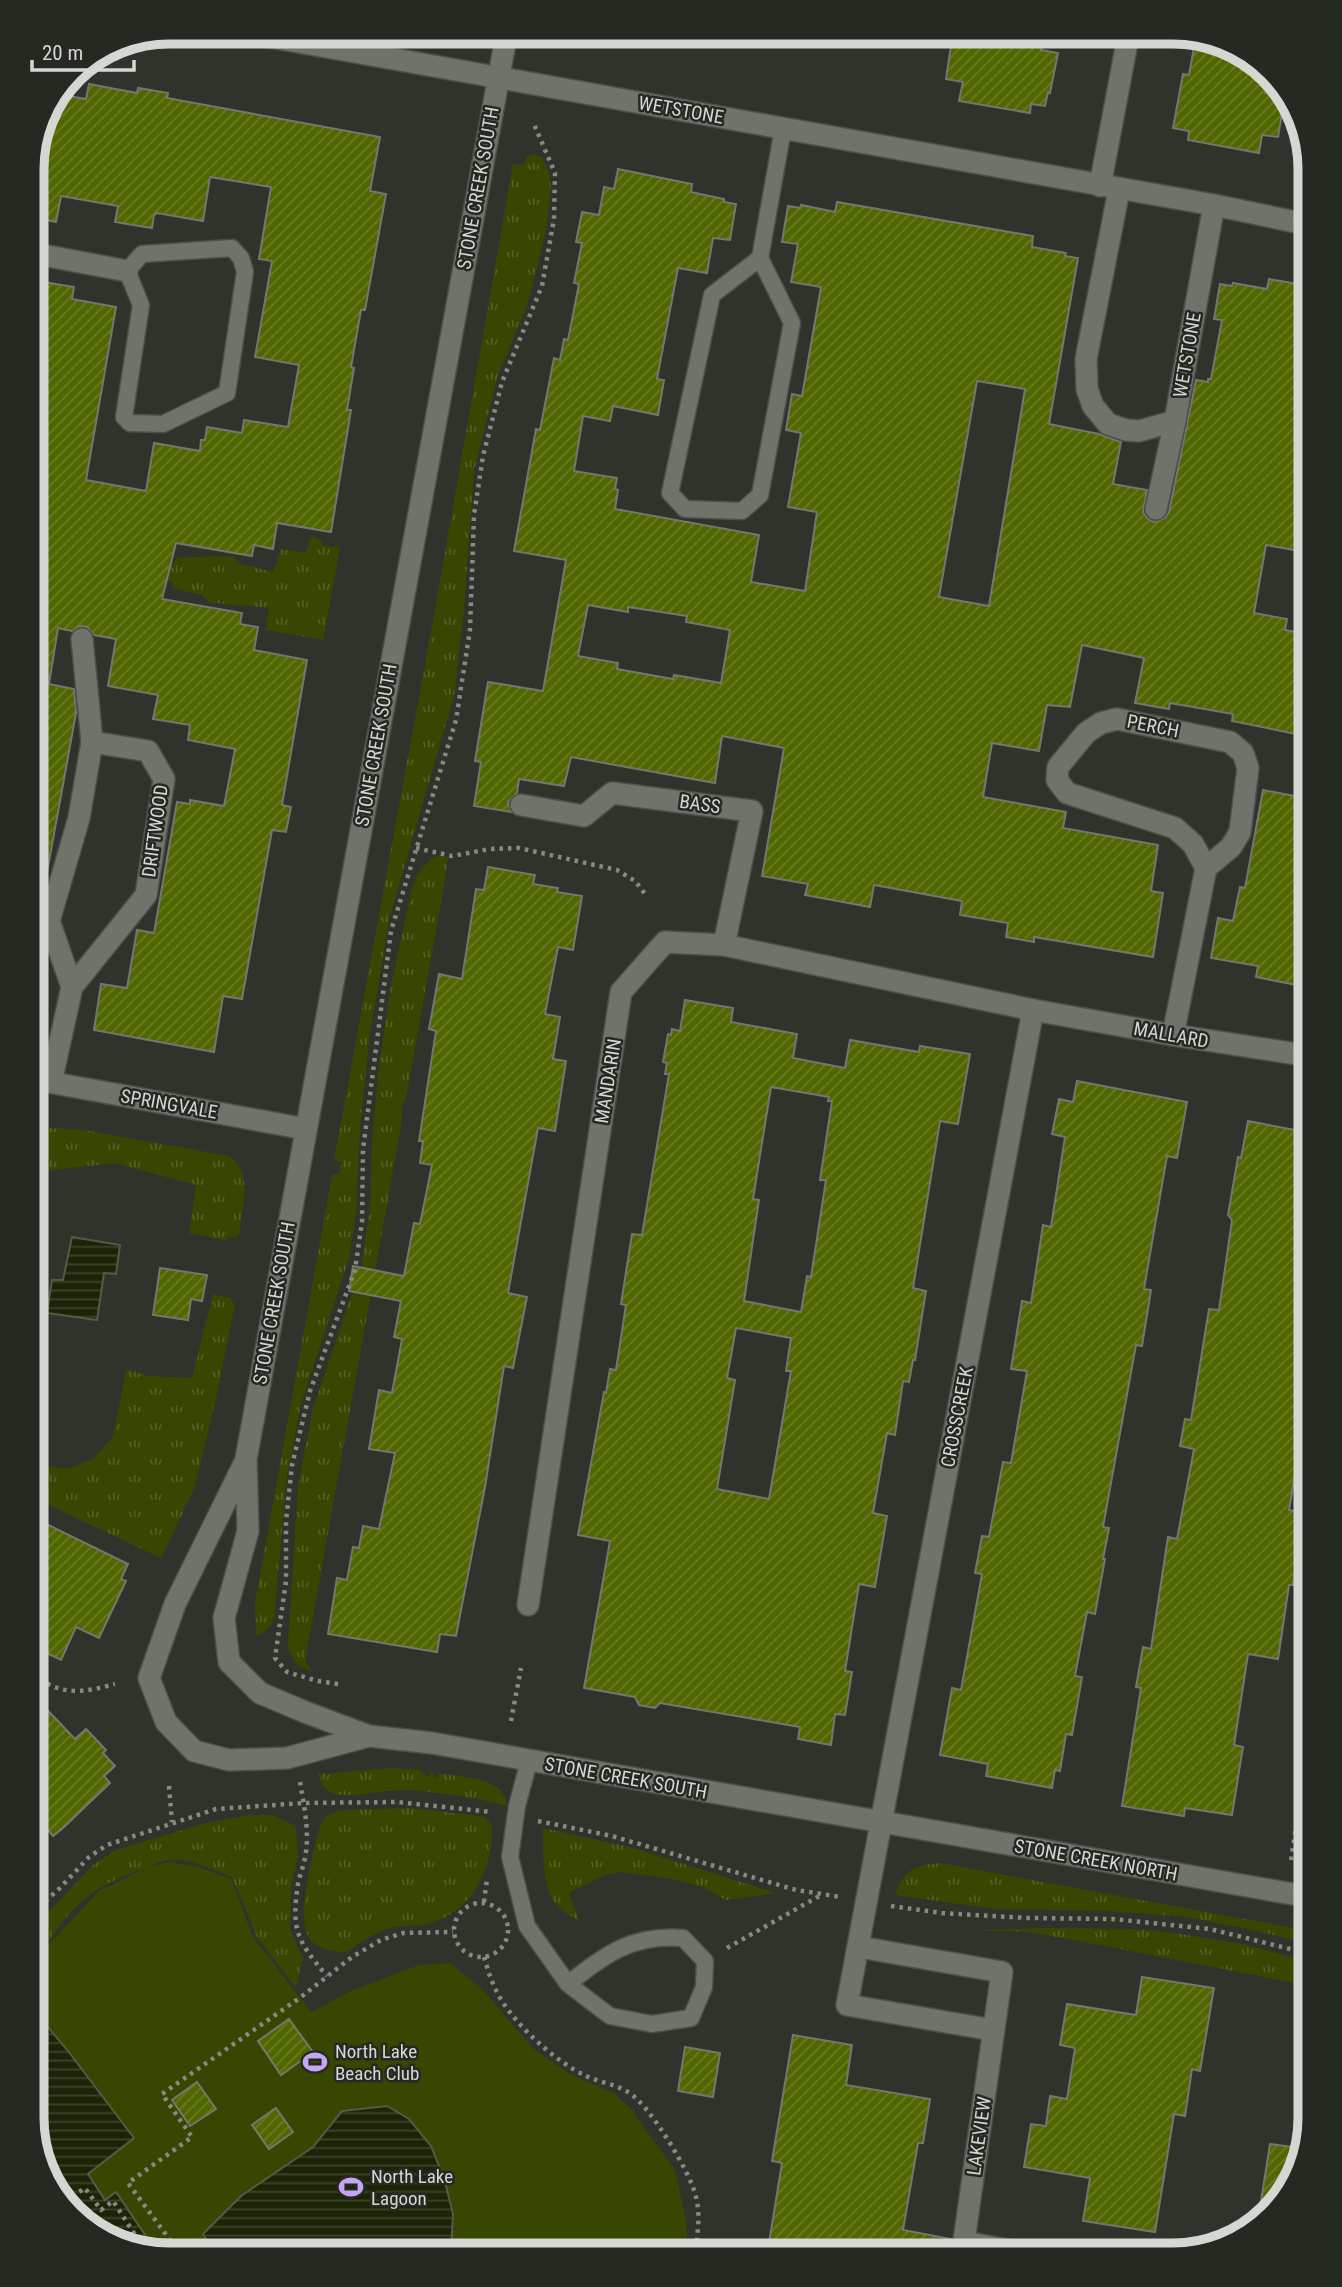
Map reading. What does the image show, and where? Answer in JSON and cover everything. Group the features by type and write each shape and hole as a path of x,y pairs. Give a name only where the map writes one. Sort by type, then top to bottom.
{"street":[{"name":"WETSTONE","path":"311,44 1214,205 1298,222"},
{"name":"STONE CREEK SOUTH","path":"505,44 246,1459 247,1531 224,1618 229,1661 260,1693 369,1736 432,1743 882,1823"},
{"path":"1110,188 1128,44"},
{"name":"WETSTONE","path":"1110,188 1086,359 1087,389 1093,406 1108,424 1139,431 1175,421"},
{"name":"WETSTONE","path":"1156,509 1175,421 1214,205"},
{"path":"44,255 127,271"},
{"path":"72,987 49,921 79,818 92,742 82,639"},
{"name":"PERCH","path":"1117,719 1230,742 1243,752 1248,768 1240,832 1231,847 1206,868 1193,844 1175,828 1066,793 1057,780 1058,767 1086,733 1101,723 1117,719"},
{"name":"DRIFTWOOD","path":"44,1071 72,987 146,895 164,779 148,751 92,742"},
{"name":"BASS","path":"521,805 584,816 612,793 752,811 724,945"},
{"path":"1173,1035 1206,868"},
{"name":"MANDARIN","path":"528,1605 621,992 665,942 724,945 1033,1010"},
{"name":"MALLARD","path":"1033,1010 1298,1054"},
{"name":"CROSSCREEK","path":"882,1823 1033,1010"},
{"name":"SPRINGVALE","path":"44,1081 306,1129"},
{"name":"STONE CREEK SOUTH","path":"246,1459 176,1604 149,1678 166,1722 194,1751 229,1760 287,1758 369,1736"},
{"path":"882,1823 848,2005 993,2030"},
{"name":"STONE CREEK NORTH","path":"882,1823 1298,1895"},
{"name":"LAKEVIEW","path":"859,1947 1002,1972 964,2243"}],"lane":[{"path":"760,257 712,295 670,493 685,509 742,511 760,495 792,323 760,257 783,129"},
{"path":"232,248 241,258 245,272 227,393 163,424 130,423 124,416 141,305 127,271 142,254 232,248"},
{"path":"528,1761 517,1806 510,1857 527,1926 568,1984 610,2017 652,2024 691,2018 704,1987 705,1961 683,1938 662,1937 617,1948 568,1984"}],"path":[{"path":"338,1684 287,1671 275,1658 286,1581 286,1521 292,1465 310,1391 355,1270 362,1222 363,1150 391,931 456,720 470,630 474,515 482,456 502,382 542,286 554,219 555,173 533,122"},
{"path":"416,848 453,856 490,849 519,848 617,870 635,881 645,894"},
{"path":"511,1721 521,1668"},
{"path":"44,1686 48,1684 60,1691 86,1691 115,1684"},
{"path":"299,1778 307,1830 306,1854 298,1882 295,1925 307,1953 327,1976"},
{"path":"169,1786 172,1822"},
{"path":"44,1902 89,1857 107,1845 216,1809 303,1803 397,1802 498,1813"},
{"path":"1291,1860 1298,1813"},
{"path":"546,1821 612,1836 796,1890 839,1897"},
{"path":"705,1961 824,1894"},
{"path":"484,1902 503,1913 508,1924 508,1936 503,1946 495,1954 484,1957 463,1951 453,1932 454,1922 465,1906 484,1902"},
{"path":"891,1906 942,1913 1113,1919 1210,1929 1298,1951"},
{"path":"172,2243 128,2183 192,2137 162,2094 301,1997 352,1956 381,1940 403,1933 453,1932"},
{"path":"484,1957 495,1989 519,2023 567,2065 586,2076 633,2095 653,2119 674,2149 696,2194 699,2218 696,2243"},
{"path":"72,2197 85,2188 101,2210 113,2201 138,2239"}],"green space":[{"path":"534,154 542,158 548,169 551,187 546,230 528,303 498,375 474,471 464,609 454,696 390,916 370,1033 360,1126 356,1214 349,1258 301,1404 287,1476 274,1618 268,1629 256,1636 255,1603 332,1175 339,1174 342,1162 334,1160 513,164 524,165 526,157"},
{"path":"311,536 319,539 323,545 340,548 323,640 266,630 269,608 208,602 202,595 173,588 171,581 114,572 119,555 173,564 178,557 235,557 237,563 273,572 281,549 306,553"},
{"path":"441,855 448,857 445,880 407,1093 402,1107 401,1126 305,1661 312,1671 295,1662 288,1644 298,1486 313,1408 361,1268 370,1209 372,1140 379,1065 391,986 411,892 417,874 432,858"},
{"path":"44,1128 78,1129 229,1156 237,1163 244,1181 239,1234 236,1237 226,1237 228,1241 189,1233 196,1185 114,1163 44,1171"},
{"path":"213,1294 230,1298 235,1305 194,1489 161,1558 44,1503 44,1465 67,1469 93,1459 113,1437 126,1369 148,1376 192,1378"},
{"path":"393,1768 420,1770 427,1776 434,1772 433,1777 436,1778 439,1773 481,1780 499,1789 507,1806 454,1795 414,1791 335,1794 324,1787 319,1774"},
{"path":"412,1808 485,1817 492,1825 492,1841 485,1871 469,1898 445,1917 430,1923 387,1929 344,1953 314,1943 306,1931 304,1902 315,1844 324,1819 343,1810"},
{"path":"249,1815 272,1815 296,1826 298,1856 291,1888 290,1929 303,1958 296,1988 257,1937 232,1877 192,1862 162,1861 114,1881 78,1905 50,1941 44,1935 44,1917 94,1864 116,1850 206,1823"},
{"path":"543,1828 629,1847 776,1893 726,1900 703,1887 668,1878 619,1872 602,1876 569,1893 579,1921 558,1907 549,1893 544,1865"},
{"name":"North Lake Beach Club","path":"168,1862 196,1866 231,1879 253,1937 311,2012 353,1990 419,1965 450,1963 482,1989 534,2049 568,2073 615,2094 631,2109 675,2170 686,2219 687,2243 150,2242 116,2192 105,2200 87,2173 134,2138 44,2022 44,1949 99,1891 148,1867"},
{"path":"940,1863 1298,1929 1298,1941 1180,1916 1108,1911 996,1909 895,1895 906,1874 923,1865"},
{"path":"1138,1929 1243,1944 1298,1959 1298,1984 1029,1932 971,1930"}],"shaded area":[{"path":"72,1237 120,1245 116,1274 104,1273 97,1320 47,1313 52,1280 63,1280"},
{"path":"44,2022 134,2138 88,2174 105,2200 116,2192 150,2242 129,2237 86,2212 75,2201 57,2173 50,2158 44,2126"},
{"name":"North Lake Lagoon","path":"387,2106 409,2119 431,2146 444,2178 453,2214 451,2243 208,2243 203,2234 241,2196 313,2147 342,2111"}],"building":[{"path":"951,44 1042,44 1041,50 1058,53 1045,106 1031,104 1030,113 959,101 963,82 946,79"},
{"path":"1194,46 1213,50 1242,65 1266,85 1265,93 1273,94 1283,110 1278,137 1262,135 1259,153 1188,140 1189,131 1173,128 1183,74 1189,75"},
{"path":"89,84 137,93 138,88 168,93 167,98 380,137 370,191 386,194 365,310 361,310 351,367 354,368 347,410 351,410 331,532 277,523 273,549 254,545 252,556 176,543 162,599 242,613 240,624 258,627 254,650 307,660 282,805 291,807 286,832 272,830 242,999 223,996 214,1052 94,1030 101,984 127,988 137,930 154,933 177,802 190,804 190,800 224,806 235,749 188,740 190,725 153,719 158,695 108,686 116,639 94,635 87,627 80,626 72,631 58,628 49,684 74,689 76,713 44,878 44,282 74,287 72,299 116,307 86,480 146,491 154,443 200,451 201,440 205,440 207,427 242,433 244,420 288,427 299,365 255,357 272,261 259,259 271,187 210,177 203,221 157,213 154,215 152,228 115,222 118,206 61,196 56,222 44,220 44,161 53,121 68,96 86,99"},
{"path":"618,169 692,184 691,192 736,204 730,240 713,238 707,273 678,268 657,379 664,380 658,415 613,406 610,421 583,416 574,471 617,478 615,509 759,535 751,582 805,591 817,512 788,507 801,433 786,430 792,394 802,396 821,287 791,282 798,244 782,242 788,206 800,208 801,205 835,212 837,202 1033,236 1032,247 1078,258 1049,424 1099,434 1121,442 1113,484 1147,490 1143,512 1154,522 1165,518 1169,512 1196,380 1208,382 1208,379 1211,379 1222,320 1214,319 1220,284 1232,286 1233,283 1267,289 1269,279 1298,284 1298,551 1266,545 1254,613 1287,619 1285,630 1298,632 1298,734 1232,721 1233,714 1170,703 1169,709 1135,703 1144,658 1082,645 1070,707 1047,705 1039,751 992,743 983,797 1066,812 1063,828 1158,845 1151,891 1163,893 1153,957 1034,937 1034,942 1006,937 1008,923 960,915 962,901 874,885 870,907 805,895 808,884 762,876 784,748 722,736 715,783 571,757 564,786 519,779 517,793 508,802 511,812 474,806 481,762 475,761 488,682 543,691 566,560 514,551 536,429 540,430 554,358 560,360 564,339 568,340 579,284 574,283 582,243 576,242 582,212 599,215 604,187 614,189","holes":["977,381 1025,389 989,606 939,597","588,605 628,612 628,607 687,616 686,622 730,630 721,683 674,675 673,679 617,669 618,663 578,656"]},
{"path":"1263,790 1298,797 1298,985 1256,977 1258,966 1211,958 1218,918 1233,921 1240,887 1245,888"},
{"path":"488,867 535,875 533,884 582,896 573,950 558,947 545,1014 560,1017 553,1059 566,1061 555,1131 538,1128 508,1293 527,1297 513,1368 504,1366 485,1487 456,1636 440,1634 437,1652 328,1634 337,1578 347,1580 353,1547 359,1548 363,1526 379,1529 395,1453 369,1449 379,1390 392,1393 402,1339 394,1337 401,1301 349,1291 353,1266 404,1276 414,1223 420,1224 432,1165 420,1163 423,1141 419,1141 436,1031 429,1029 439,974 462,979 476,889 484,890"},
{"path":"685,1000 733,1008 731,1022 797,1034 793,1058 845,1068 850,1040 919,1052 920,1046 970,1054 958,1124 940,1121 913,1288 926,1291 915,1360 909,1382 903,1381 895,1435 887,1433 873,1513 887,1516 875,1587 859,1584 845,1671 852,1672 845,1715 835,1714 831,1745 798,1739 800,1727 660,1703 655,1708 639,1705 635,1697 584,1688 610,1541 578,1535 604,1392 606,1393 610,1369 616,1370 626,1305 621,1304 632,1234 642,1235 669,1074 665,1074 667,1063 663,1062 668,1034 671,1035 672,1029 680,1031","holes":["771,1087 829,1097 828,1101 832,1101 820,1180 826,1180 811,1277 807,1276 801,1312 744,1301 759,1200 753,1199","736,1328 791,1338 786,1371 791,1371 769,1499 717,1489 735,1380 727,1378"]},
{"path":"1077,1081 1187,1102 1177,1158 1167,1156 1144,1289 1151,1290 1142,1346 1136,1345 1103,1527 1109,1528 1105,1559 1095,1614 1087,1612 1075,1676 1082,1677 1072,1735 1066,1734 1060,1771 1055,1770 1052,1788 986,1776 988,1764 940,1755 952,1688 961,1690 982,1574 975,1573 982,1536 989,1537 1003,1462 1011,1463 1027,1371 1011,1369 1022,1301 1031,1303 1043,1225 1051,1227 1065,1137 1052,1134 1059,1099 1073,1102"},
{"path":"1248,1121 1298,1131 1298,1458 1289,1510 1298,1512 1298,1555 1293,1585 1289,1585 1278,1659 1248,1654 1234,1745 1243,1747 1232,1815 1185,1808 1184,1816 1122,1806 1141,1688 1136,1687 1143,1647 1151,1649 1168,1537 1177,1539 1194,1449 1180,1446 1185,1419 1191,1420 1209,1309 1219,1310 1232,1220 1228,1215 1238,1157 1241,1158"},
{"path":"160,1268 207,1275 202,1301 191,1299 188,1320 153,1315"},
{"path":"44,1523 128,1564 121,1579 126,1581 99,1638 76,1627 61,1660 44,1652"},
{"path":"44,1707 75,1739 86,1729 106,1750 103,1753 115,1766 104,1776 110,1783 63,1828 53,1836 47,1829 44,1832"},
{"path":"1142,1977 1214,1988 1200,2071 1192,2069 1185,2116 1174,2114 1155,2232 1083,2221 1090,2178 1024,2167 1031,2124 1046,2126 1050,2096 1067,2099 1075,2048 1060,2045 1067,2004 1136,2015"},
{"path":"289,2019 313,2052 281,2075 258,2041"},
{"path":"793,2035 852,2045 846,2085 930,2099 923,2143 918,2143 903,2230 951,2239 950,2243 769,2243 782,2163 772,2161"},
{"path":"685,2047 720,2053 713,2097 678,2091"},
{"path":"197,2082 216,2109 190,2126 172,2100"},
{"path":"276,2108 293,2132 269,2149 252,2125"},
{"path":"1270,2144 1295,2147 1289,2166 1260,2208"}],"place":[{"name":"North Lake Beach Club","path":"315,2062"},
{"name":"North Lake Lagoon","path":"351,2187"}]}
